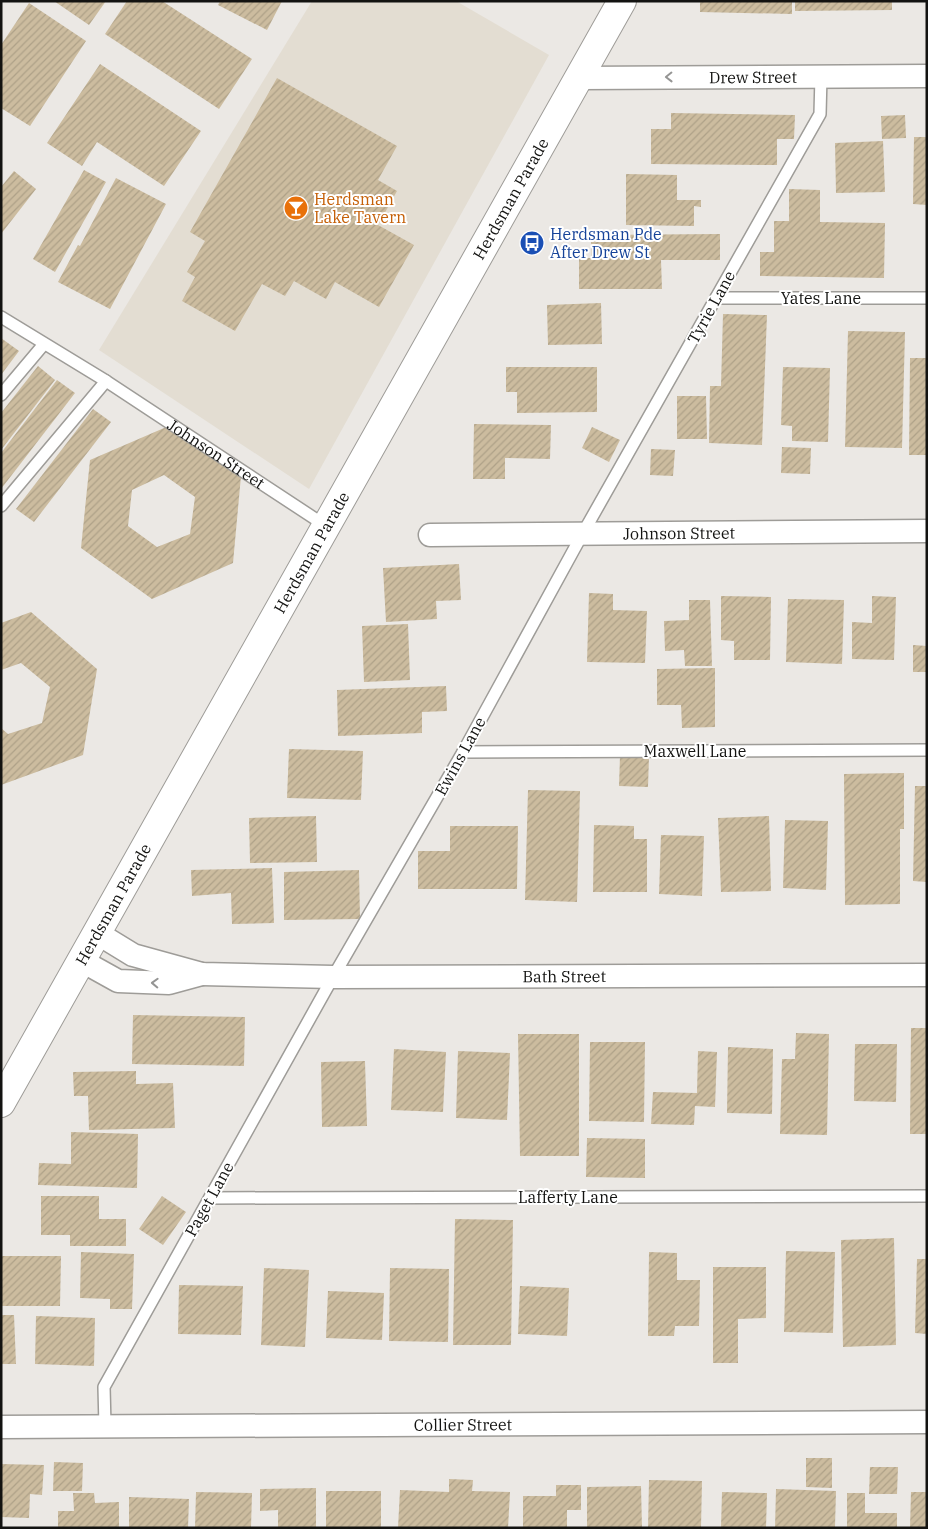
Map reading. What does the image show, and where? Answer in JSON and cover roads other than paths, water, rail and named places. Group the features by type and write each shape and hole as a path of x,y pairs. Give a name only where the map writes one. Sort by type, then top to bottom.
{"main road":[{"name":"Herdsman Parade","path":"1,1103 622,1"}],"street":[{"name":"Drew Street","path":"578,78 927,76"},
{"name":"Johnson Street","path":"430,534 927,531"},
{"name":"Bath Street","path":"97,933 133,955 202,974 333,977 927,975"},
{"name":"Bath Street","path":"82,961 118,982 169,983 202,974"},
{"name":"Collier Street","path":"1,1427 927,1422"}],"lane":[{"name":"Tyrie Lane","path":"583,533 820,114 821,76"},
{"name":"Yates Lane","path":"716,298 927,298"},
{"name":"Johnson Street","path":"1,317 106,381 326,526"},
{"path":"1,395 44,344"},
{"path":"1,506 106,381"},
{"name":"Ewins Lane","path":"333,977 462,752 583,533"},
{"name":"Maxwell Lane","path":"462,752 927,750"},
{"name":"Paget Lane","path":"105,1426 104,1387 333,977"},
{"name":"Lafferty Lane","path":"210,1198 927,1196"}],"place":[{"name":"Herdsman Lake Tavern","path":"296,208"},
{"name":"Herdsman Pde After Drew St","path":"532,243"}]}
